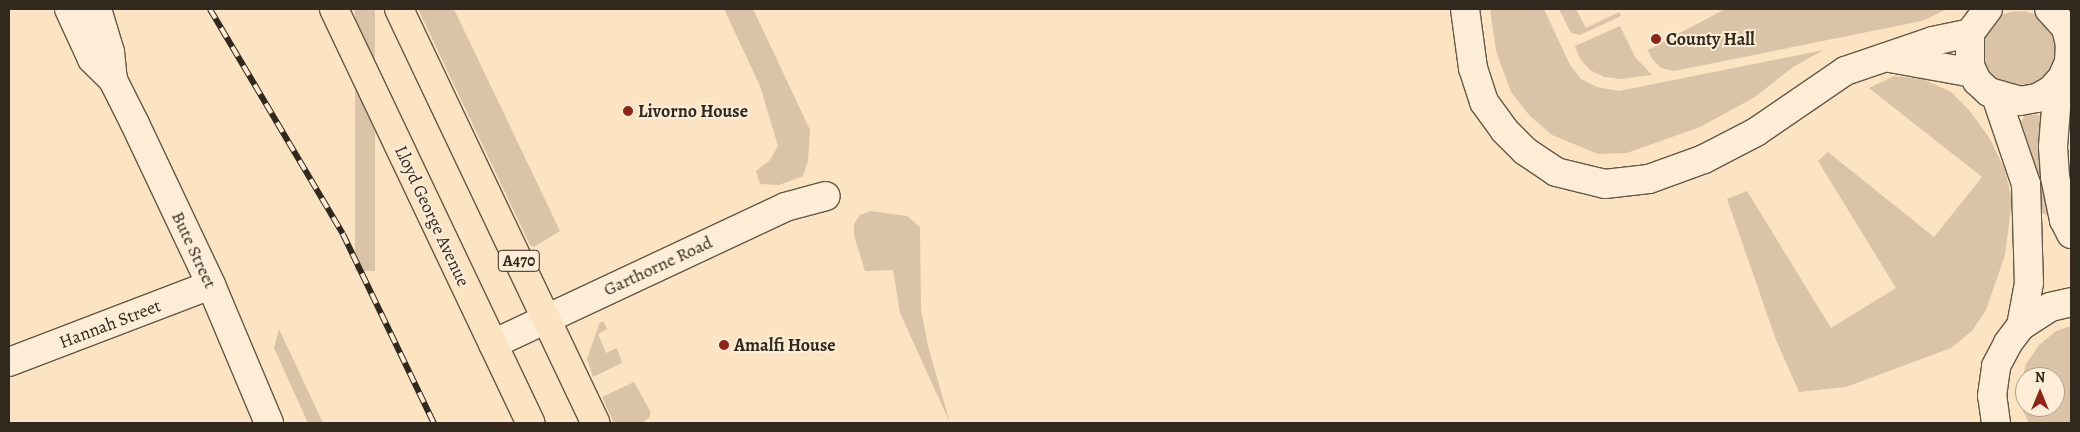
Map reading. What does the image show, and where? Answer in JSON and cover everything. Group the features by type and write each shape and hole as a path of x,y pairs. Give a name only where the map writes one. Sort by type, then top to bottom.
{"main road":[{"name":"Lloyd George Avenue","path":"334,9 531,423"},
{"name":"A470","path":"400,9 596,423"}],"street":[{"name":"Bute Street","path":"70,9 92,59 113,80"},
{"name":"Bute Street","path":"97,9 110,52 113,80 211,285 270,423"},
{"path":"1465,9 1473,68 1484,102 1504,130 1525,151 1556,172 1605,184 1649,179 1704,159 1756,132 1846,71 1883,56 1970,33"},
{"path":"1988,9 1970,33 1967,50 1977,81 1996,96 2020,102 2037,98 2058,84"},
{"path":"2049,9 2066,28 2070,45 2069,62 2058,84 2053,147 2054,177 2064,220 2071,234"},
{"path":"1883,56 1973,73"},
{"path":"1996,96 2026,184 2029,283 2022,326"},
{"name":"Garthorne Road","path":"492,344 785,207 826,196"},
{"name":"Hannah Street","path":"9,362 211,285"},
{"path":"1996,423 1992,396 1996,366 2008,342 2022,326 2050,307 2071,302"}],"shaded area":[{"path":"355,9 375,9 375,271 355,271"},
{"path":"418,9 454,9 560,231 534,247 530,245"},
{"path":"724,9 753,9 810,130 808,161 803,176 779,185 760,184 756,171 770,160 778,146 760,86"},
{"path":"1490,9 1544,9 1570,65 1581,79 1597,87 1619,91 1824,50 1793,67 1755,97 1700,127 1627,153 1598,154 1552,135 1530,116 1511,92 1496,51"},
{"path":"1559,9 1576,9 1586,28 1619,12 1621,16 1580,35 1571,33"},
{"path":"1725,9 1947,9 1922,21 1674,71 1661,68 1652,59 1648,50"},
{"path":"2019,11 2034,14 2046,23 2055,35 2058,50 2055,65 2046,77 2034,86 2019,89 2004,86 1992,77 1983,65 1980,50 1983,35 1992,23 2004,14"},
{"path":"1620,26 1635,57 1652,75 1621,79 1604,77 1590,70 1580,59 1575,46"},
{"path":"1894,76 1923,79 1951,92 1969,110 1990,139 2005,170 2012,200 2005,255 1986,310 1972,331 1951,348 1846,387 1799,392 1776,340 1727,199 1747,191 1831,328 1896,288 1818,161 1828,152 1934,237 1982,177 1869,88"},
{"path":"2025,115 2042,115 2051,213 2046,215 2041,212 2035,168 2018,127"},
{"path":"870,211 907,216 920,227 921,309 928,346 950,423 900,313 893,270 865,271 854,235 854,224 860,215"},
{"path":"600,322 604,322 607,329 598,334 606,353 617,348 622,363 593,377 587,359"},
{"path":"2071,326 2071,423 2029,423 2026,417 2065,417 2065,367 2025,367 2039,345 2056,331"},
{"path":"279,329 323,423 308,423 274,348"},
{"path":"634,382 650,411 650,417 642,423 614,423 602,397"}],"railway":[{"path":"210,9 343,234 434,423"}],"place":[{"name":"County Hall","path":"1656,39"},
{"name":"Livorno House","path":"628,111"},
{"name":"Amalfi House","path":"724,345"}]}
